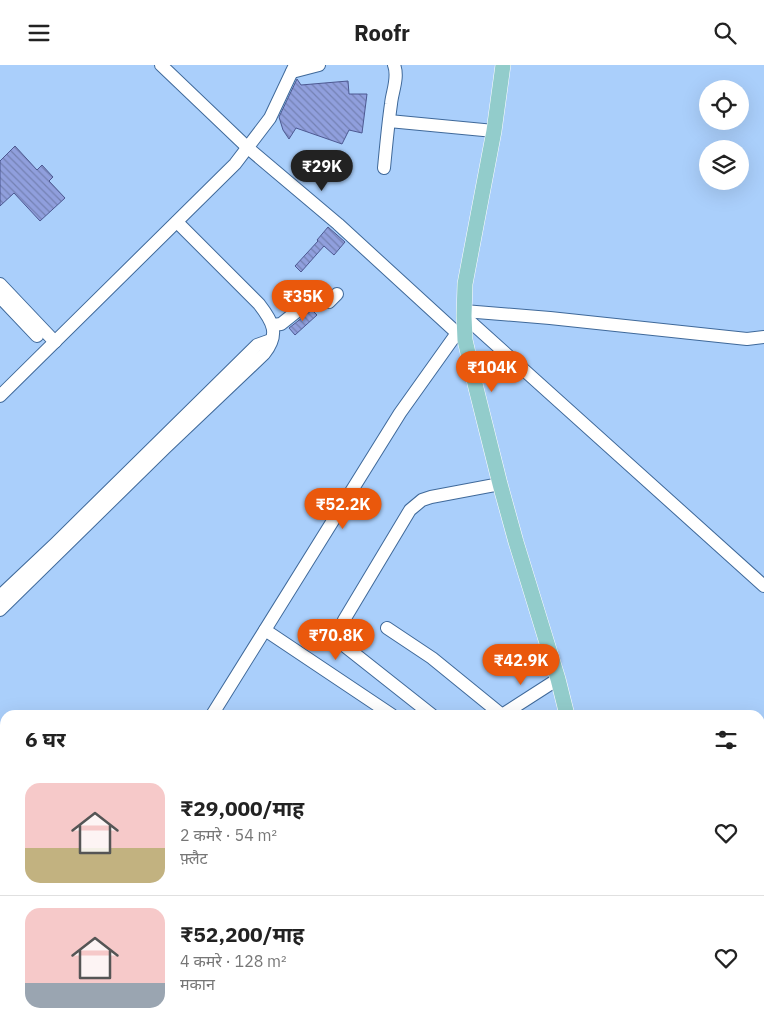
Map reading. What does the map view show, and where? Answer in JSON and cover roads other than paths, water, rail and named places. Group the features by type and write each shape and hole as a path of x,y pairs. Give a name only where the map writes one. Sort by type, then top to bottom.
{"main road":[{"path":"503,65 494,131 465,284 461,336 516,542 566,710"}],"street":[{"path":"161,65 248,147 338,224 461,336 400,413 215,710"},
{"path":"0,396 235,165 270,119 293,69 319,65"},
{"path":"384,168 391,103 396,77 394,65"},
{"path":"389,121 494,131"},
{"path":"0,610 268,348 273,334 273,325 268,315 177,222"},
{"path":"0,284 52,345"},
{"path":"273,325 281,324 316,296 321,296 328,302 338,294"},
{"path":"0,297 52,345"},
{"path":"464,314 550,318 747,339 764,337"},
{"path":"464,314 764,586"},
{"path":"0,596 257,345 271,340"},
{"path":"422,710 346,647 340,631 344,620 410,510 422,500 431,497 500,484"},
{"path":"387,628 432,657 496,710"},
{"path":"264,630 384,710"},
{"path":"510,710 558,679"}]}
